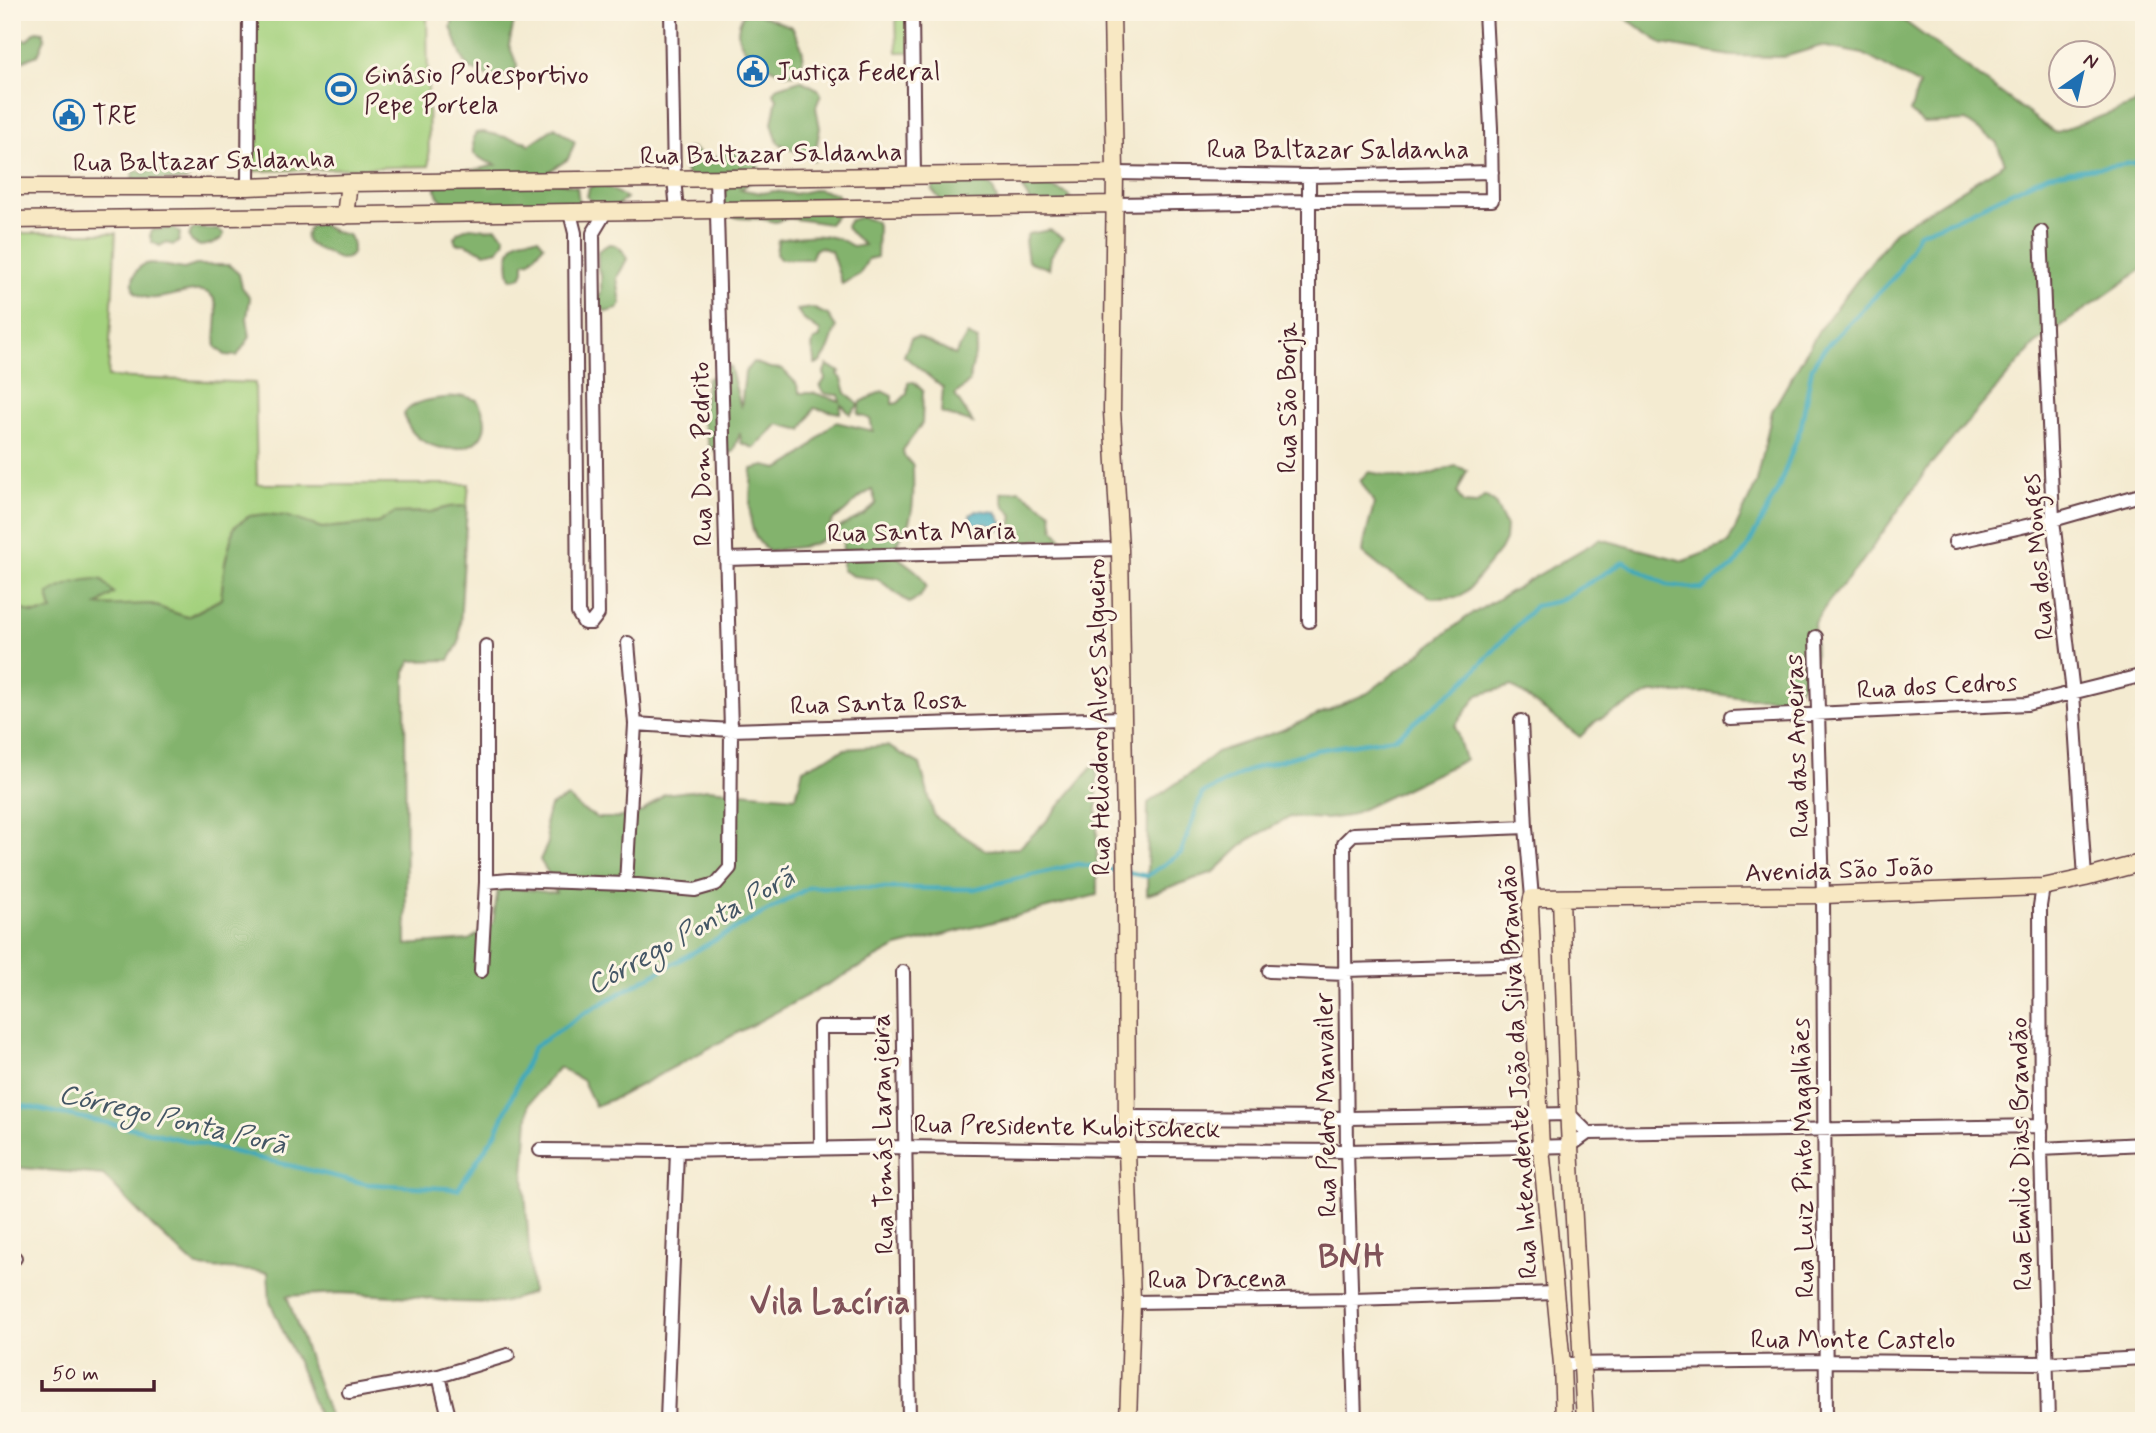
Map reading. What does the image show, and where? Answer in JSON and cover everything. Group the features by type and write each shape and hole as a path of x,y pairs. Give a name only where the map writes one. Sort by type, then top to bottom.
{"main road":[{"name":"Rua Heliodoro Alves Salgueiro","path":"1112,12 1115,173 1112,411 1120,550 1126,884 1127,1150 1132,1302 1128,1421"},
{"name":"Rua Baltazar Saldanha","path":"12,187 248,187 716,177 1115,173"},
{"path":"345,216 349,183"},
{"name":"Rua Baltazar Saldanha","path":"12,219 1114,204"},
{"name":"Avenida São João","path":"1532,898 1823,895 2043,887 2144,862"},
{"name":"Rua Intendente João da Silva Brandão","path":"1532,898 1530,908 1541,1148 1562,1364 1564,1421"},
{"name":"Rua Intendente João da Silva Brandão","path":"1561,898 1570,1146 1586,1421"}],"street":[{"path":"248,12 248,187"},
{"path":"671,12 677,211"},
{"path":"912,12 914,176"},
{"path":"1485,12 1492,172"},
{"name":"Rua Baltazar Saldanha","path":"1114,204 1492,200 1492,172 1309,176 1115,173"},
{"name":"Rua São Borja","path":"1309,176 1309,621"},
{"name":"Rua Dom Pedrito","path":"486,882 510,880 626,884 695,890 716,884 730,868 731,730 716,177"},
{"path":"570,213 575,233 578,613 584,622 592,623 598,614 593,233 605,213"},
{"name":"Rua dos Monges","path":"2041,232 2053,520 2073,693 2085,878"},
{"path":"577,439 594,439"},
{"path":"1955,542 2053,520 2144,494"},
{"name":"Rua Santa Maria","path":"726,559 1120,550"},
{"name":"Rua das Aroeiras","path":"1815,637 1823,895"},
{"path":"626,884 635,724 628,643"},
{"path":"481,971 486,882 486,646"},
{"name":"Rua dos Cedros","path":"1730,718 2028,704 2144,675"},
{"name":"Rua Santa Rosa","path":"635,724 731,730 1123,718"},
{"name":"Rua Intendente João da Silva Brandão","path":"1521,721 1532,898"},
{"name":"Rua Pedro Manvailer","path":"1355,1421 1347,1151 1343,848 1347,838 1353,834 1526,827"},
{"name":"Rua Emilio Dias Brandão","path":"2043,887 2040,906 2041,1149 2048,1421"},
{"name":"Rua Luiz Pinto Magalhães","path":"1823,895 1826,1421"},
{"path":"1269,971 1345,972 1533,965"},
{"name":"Rua Tomás Laranjeira","path":"903,972 909,1421"},
{"path":"821,1149 820,1027 877,1027"},
{"path":"1569,1114 1588,1133"},
{"name":"Rua Presidente Kubitscheck","path":"1127,1117 1347,1118 1569,1114"},
{"path":"1570,1146 1588,1133 2042,1126"},
{"path":"2041,1149 2144,1144"},
{"name":"Rua Presidente Kubitscheck","path":"540,1150 677,1151 905,1147 1347,1151 1570,1146"},
{"path":"667,1421 677,1151"},
{"name":"Rua Dracena","path":"1132,1302 1555,1293"},
{"path":"349,1392 439,1376 508,1355"},
{"name":"Rua Monte Castelo","path":"1562,1364 1827,1361 2047,1363 2144,1358"},
{"path":"439,1376 450,1421"}],"green space":[{"name":"Ginásio Poliesportivo Pepe Portela","path":"256,12 427,12 429,166 254,171"},
{"path":"455,12 516,12 509,45 517,65 516,71 499,79 469,68 451,27"},
{"path":"896,12 909,12 910,52 897,52"},
{"path":"1612,12 1889,12 2055,133 2133,105 2144,95 2144,268 2034,345 1931,464 1862,562 1814,623 1815,659 1807,680 1788,698 1744,698 1710,693 1650,693 1596,721 1580,737 1512,686 1478,695 1455,726 1465,760 1348,816 1326,819 1290,817 1248,840 1214,872 1147,895 1148,803 1217,752 1280,731 1368,693 1467,617 1600,539 1684,561 1728,544 1757,482 1772,411 1819,330 1895,231 2005,163 1996,142 1966,121 1923,123 1910,112 1919,85 1863,54 1821,46 1784,57 1731,56 1662,44 1620,14"},
{"path":"756,13 792,27 803,55 797,74 774,69 756,59 744,47 738,34 740,21 743,14"},
{"path":"36,31 43,32 45,38 38,55 12,65 12,39 28,40"},
{"path":"800,80 818,89 821,94 816,107 820,128 814,160 778,143 772,123 777,98 773,93 776,88"},
{"path":"555,127 575,142 568,159 550,171 559,182 577,187 579,202 573,206 552,209 519,204 489,212 456,206 437,195 438,180 444,170 474,170 496,165 474,154 473,138 476,133 483,132 527,142 529,145"},
{"path":"692,148 710,163 724,151 731,151 755,161 762,172 738,189 794,194 818,189 837,194 845,206 829,224 789,218 775,222 726,214 720,193 730,188 710,188 686,174 684,154 686,149"},
{"path":"138,170 143,173 154,170 180,173 189,178 185,181 132,179 133,173"},
{"path":"969,176 992,187 997,199 993,217 981,220 945,205 932,190 937,180"},
{"path":"1031,179 1068,194 1074,207 1058,217 1045,214 1034,205 1022,188"},
{"path":"599,182 626,198 616,207 596,205 587,197 589,188"},
{"path":"861,217 875,221 878,227 877,257 868,259 860,274 842,284 831,251 820,247 815,250 811,259 780,259 776,254 778,240 807,236 836,238 853,247 864,245 846,226 850,220"},
{"path":"320,224 348,235 353,246 352,254 341,259 309,244 307,232 311,226"},
{"path":"470,227 496,228 505,237 504,243 498,250 485,253 466,244 456,244 454,238 458,232"},
{"path":"172,228 180,233 179,241 174,245 165,243 160,246 152,242 152,230"},
{"path":"196,228 219,230 224,234 211,244 200,246 189,237 191,231"},
{"path":"1050,230 1063,238 1051,256 1049,269 1028,261 1025,241 1028,234"},
{"path":"12,233 116,233 108,377 255,383 257,484 469,484 467,506 431,512 394,513 378,523 359,525 322,528 304,523 234,527 225,563 221,599 187,617 153,604 114,607 48,594 53,611 32,612 12,605"},
{"path":"538,238 544,245 530,261 524,262 521,277 511,279 508,264 512,247 519,240"},
{"path":"609,244 618,247 627,259 617,278 621,303 618,309 606,312 598,304 601,274 598,269 598,251"},
{"path":"151,263 184,269 196,265 229,265 239,274 242,287 250,298 247,318 250,337 237,356 225,355 216,347 216,304 207,293 188,292 153,298 143,297 134,291 136,272"},
{"path":"812,308 828,315 836,327 827,351 818,364 815,364 812,346 814,340 820,338 820,331 804,320 797,310"},
{"path":"967,335 978,340 969,382 955,395 973,423 941,413 943,388 904,356 911,338 918,337 955,355"},
{"path":"753,362 782,369 796,383 800,393 814,393 840,401 839,395 821,390 827,365 840,372 838,374 846,393 859,405 850,414 841,404 840,413 814,408 802,430 778,424 754,448 741,443 740,433 733,452 721,455 709,446 702,419 707,379 730,366 741,408 745,372"},
{"path":"908,382 914,382 923,391 922,424 903,450 904,456 913,466 913,502 909,522 894,553 916,571 926,586 920,597 909,603 878,579 853,576 842,570 843,541 836,530 872,508 876,503 872,490 834,519 822,540 806,546 770,552 755,536 750,515 752,469 765,466 778,469 786,465 804,453 836,422 873,431 870,419 858,414 861,402 882,391 892,396 892,404 898,403 907,394"},
{"path":"464,396 477,400 485,419 482,434 473,443 458,448 441,448 425,442 412,431 404,414 409,408 431,400"},
{"path":"1455,466 1467,470 1457,493 1463,503 1476,504 1485,496 1495,503 1506,526 1505,540 1469,589 1459,597 1432,598 1384,570 1363,553 1374,503 1360,480 1369,472 1406,479 1419,478"},
{"path":"1019,490 1051,512 1054,529 1062,539 1056,542 1037,539 1021,549 1003,540 1011,528 1013,515 1004,506 1001,493"},
{"path":"467,506 459,643 449,660 411,661 405,672 406,945 469,940 493,924 498,887 556,893 540,860 548,843 545,824 550,806 568,797 582,810 598,818 617,818 642,812 665,794 708,789 796,797 803,769 845,749 887,746 920,764 934,816 985,850 1019,848 1044,824 1097,761 1097,895 897,947 618,1097 595,1106 583,1081 559,1067 529,1104 524,1174 532,1293 502,1303 339,1293 287,1296 331,1421 320,1421 270,1302 268,1272 197,1267 153,1227 103,1175 12,1167 12,605 34,614 52,611 48,594 73,583 101,579 114,593 97,605 149,604 188,617 221,599 225,563 234,527 249,516 286,516 322,528 378,523 394,513 431,512"}],"water":[{"path":"977,510 996,512 1003,524 1002,528 1000,530 988,524 972,524 970,515"}],"waterway":[{"name":"Córrego Ponta Porã","path":"12,1108 24,1106 142,1130 367,1184 458,1189 496,1133 533,1048 583,1014 810,887 974,889 1078,864 1147,876 1181,853 1202,794 1251,769 1316,750 1395,738 1466,680 1535,606 1558,601 1624,562 1667,585 1702,589 1733,567 1747,548 1778,489 1801,427 1812,367 1823,350 1897,274 1919,233 1955,219 2049,174 2134,163 2144,157"}],"place":[{"name":"Justiça Federal","path":"753,71"},
{"name":"Ginásio Poliesportivo Pepe Portela","path":"341,89"},
{"name":"TRE","path":"69,115"}],"district":[{"name":"BNH","path":"1351,1255"},
{"name":"Vila Lacíria","path":"830,1301"}]}
